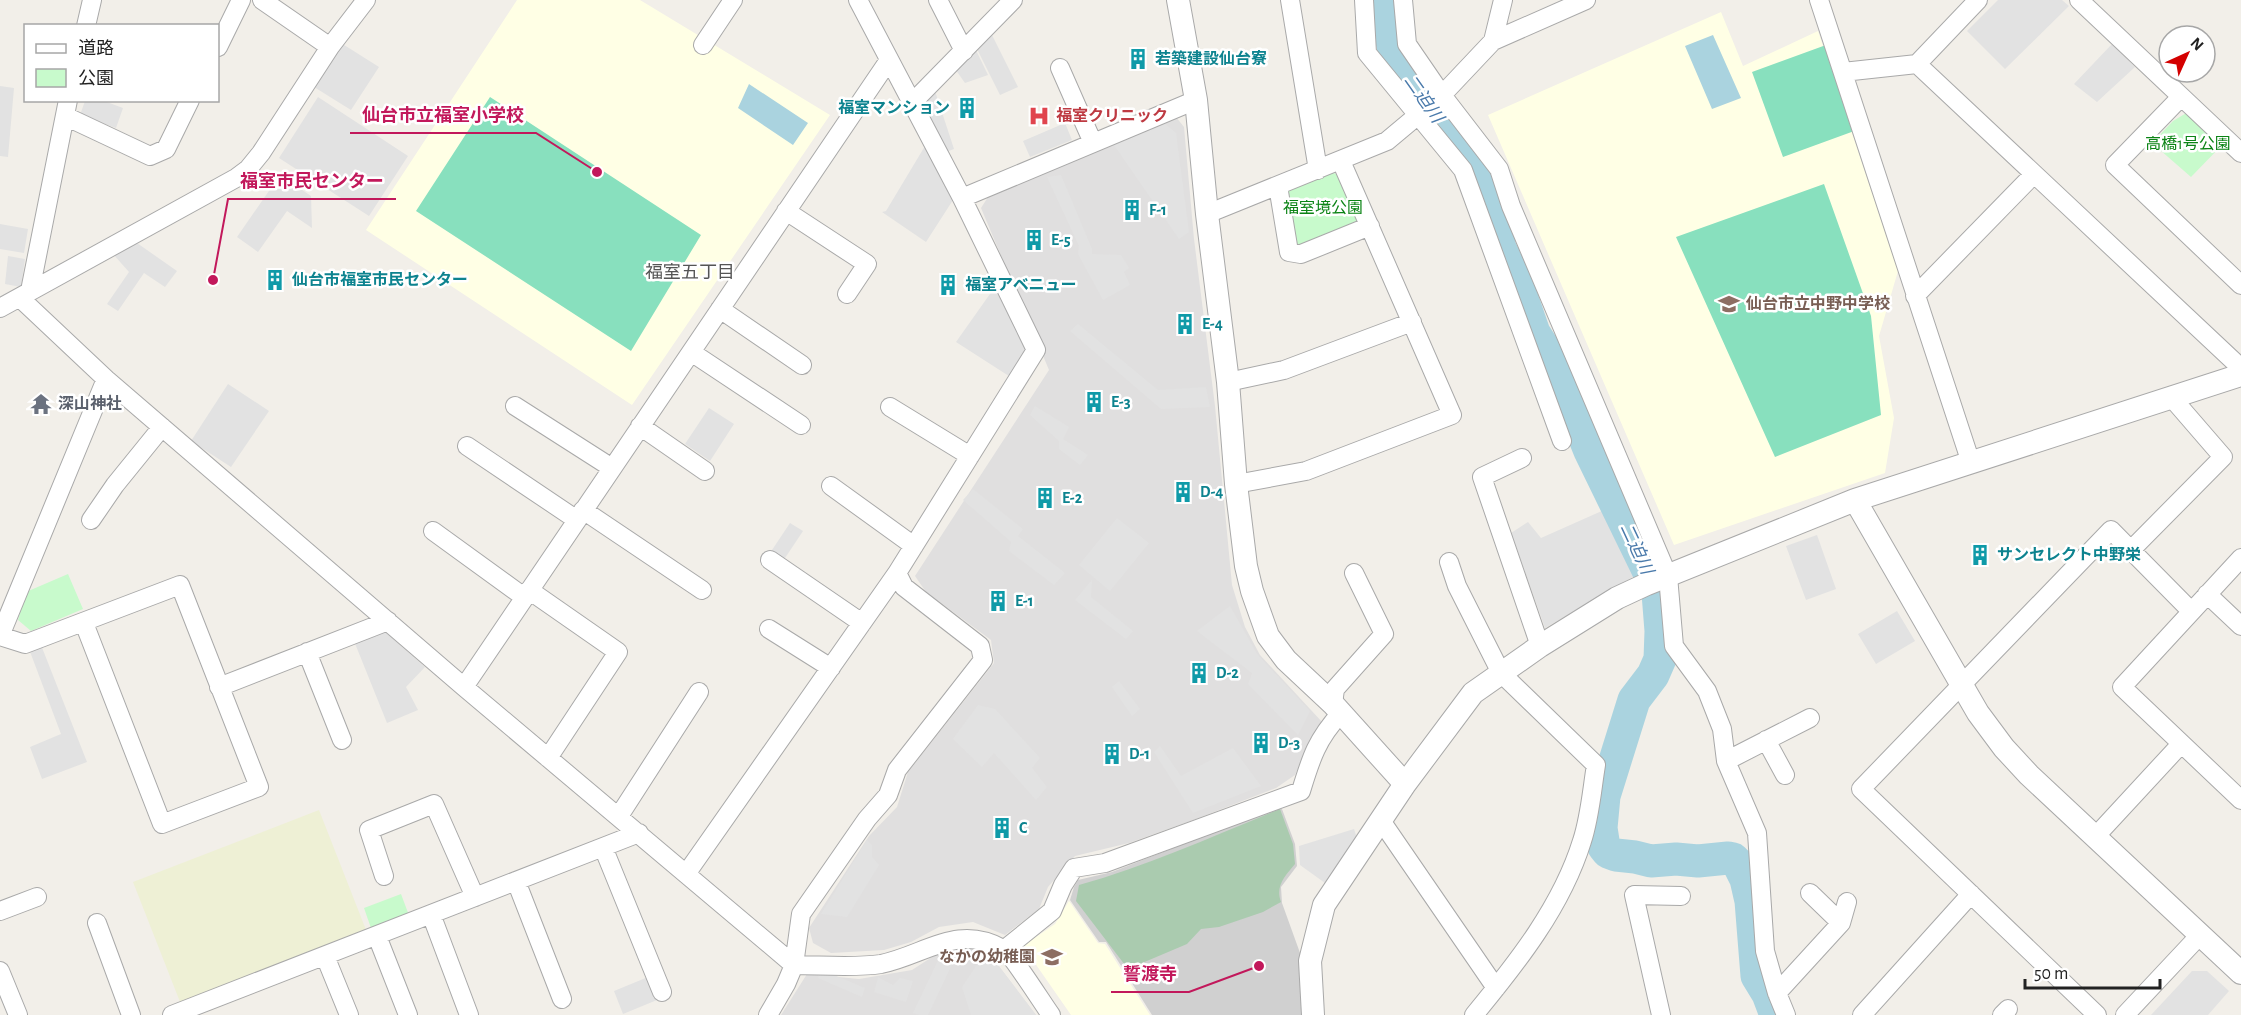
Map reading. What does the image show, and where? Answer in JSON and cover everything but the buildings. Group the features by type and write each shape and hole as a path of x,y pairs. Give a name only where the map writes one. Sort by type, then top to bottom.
{"street":[{"path":"86,24 92,0"},
{"path":"219,45 241,0"},
{"path":"262,0 330,47"},
{"path":"0,308 236,178 248,169 261,153 330,47 366,0"},
{"path":"703,45 733,0"},
{"path":"686,874 897,573 1036,350 962,198 858,0"},
{"path":"938,0 964,51"},
{"path":"912,103 1013,0"},
{"path":"1178,0 1196,99 1207,214 1228,382 1236,484 1246,566 1252,591 1268,636 1287,660 1337,709 1406,784"},
{"path":"1290,0 1318,170"},
{"path":"1364,0 1367,52 1463,170 1562,441"},
{"path":"1403,0 1407,44 1441,95 1499,169 1511,206 1659,579 1674,646 1707,691 1722,729 1726,761 1757,833 1766,951 1777,993 1786,1015"},
{"path":"1493,41 1503,0"},
{"path":"1207,214 1387,141 1441,95 1493,41 1587,0"},
{"path":"1819,0 1971,463"},
{"path":"1842,72 1917,64 1978,0"},
{"path":"2079,0 2241,153"},
{"path":"464,687 889,60"},
{"path":"1917,64 2241,368"},
{"path":"1060,68 1093,143"},
{"path":"2181,97 2115,165 2241,285"},
{"path":"962,198 1196,99"},
{"path":"25,294 67,108 150,156 165,149 189,102"},
{"path":"1236,484 1306,471 1452,415 1341,161"},
{"path":"1915,296 2034,174"},
{"path":"1278,186 1289,252 1301,254 1370,226"},
{"path":"786,212 867,264 847,294"},
{"path":"25,294 105,379 464,687 794,965 879,964 912,956 938,943 975,938 1005,950 1051,1015"},
{"path":"720,309 802,365"},
{"path":"1228,382 1284,370 1412,322"},
{"path":"691,351 801,424"},
{"path":"1313,1015 1310,961 1324,905 1406,784 1473,693 1540,646 1617,598 1855,500 2241,375"},
{"path":"84,623 162,824 258,787 180,585 25,644 0,636 105,379"},
{"path":"2131,550 2223,457 2172,398"},
{"path":"515,406 612,468"},
{"path":"890,406 970,456"},
{"path":"640,426 705,471"},
{"path":"91,520 115,485 162,427"},
{"path":"466,446 702,590"},
{"path":"1522,458 1482,477 1540,646"},
{"path":"831,486 914,546"},
{"path":"1855,500 1978,713 2004,748 2029,775 2241,973"},
{"path":"2097,1015 1861,789 2111,530 2191,611"},
{"path":"433,531 618,652 548,758"},
{"path":"2241,558 2122,687 2241,800"},
{"path":"770,560 862,623"},
{"path":"1449,562 1457,586 1501,673 1596,765 1583,840 1559,899 1474,1015"},
{"path":"768,1015 794,965 801,914 867,819 888,795 897,770 983,660 980,646 904,587 897,573"},
{"path":"1005,950 1052,911 1063,885 1074,868 1105,863 1301,791 1314,750 1337,709 1335,689 1384,634 1354,573"},
{"path":"2207,594 2241,627"},
{"path":"219,687 388,621"},
{"path":"769,629 831,668"},
{"path":"307,652 342,740"},
{"path":"619,816 699,692"},
{"path":"1726,761 1810,718"},
{"path":"1766,740 1785,775"},
{"path":"2095,837 2181,744"},
{"path":"384,876 369,830 434,804 475,897"},
{"path":"1382,822 1496,988"},
{"path":"180,1014 639,833"},
{"path":"603,847 662,992"},
{"path":"516,881 562,999"},
{"path":"1810,893 1840,923"},
{"path":"1862,1015 1971,894"},
{"path":"1661,1015 1634,895 1681,896"},
{"path":"0,911 38,897"},
{"path":"1777,993 1840,923 1847,902"},
{"path":"431,914 469,1015"},
{"path":"97,923 131,1015"},
{"path":"2125,1015 2200,935"},
{"path":"377,936 408,1015"},
{"path":"325,956 349,1015"},
{"path":"0,971 18,1015"}],"shaded area":[{"path":"517,0 640,0 830,115 632,405 366,230"},
{"path":"1998,0 2062,0 2069,6 2005,69 1967,31"},
{"name":"仙台市立中野中学校","path":"1721,12 1743,66 1818,31 1898,271 1879,336 1894,418 1885,473 1674,545 1488,115"},
{"path":"992,35 1018,87 1000,95 974,43"},
{"path":"341,43 379,67 351,110 314,87"},
{"path":"2112,44 2135,67 2097,102 2074,84"},
{"path":"974,46 988,75 965,83 953,66"},
{"path":"0,86 14,88 8,157 0,156"},
{"path":"934,88 954,149 946,152 920,99"},
{"path":"318,97 408,156 369,216 279,158"},
{"path":"85,102 107,102 123,108 116,128 80,115"},
{"path":"1176,117 1184,127 1232,585 1245,627 1260,655 1323,723 1309,743 1295,775 1276,788 1129,843 1075,856 1048,887 1039,909 1005,935 973,922 939,927 911,942 884,950 831,953 813,943 809,928 869,836 897,807 908,772 994,663 991,640 926,592 915,576 1049,370 981,208 988,197"},
{"path":"1065,123 1072,140 1030,157 1023,141"},
{"path":"1164,123 1176,133 1189,232 1179,239 1114,145"},
{"path":"925,146 953,200 926,242 882,212 886,211"},
{"path":"280,175 311,196 312,228 287,211 258,252 237,237"},
{"path":"1061,175 1092,249 1092,254 1121,255 1129,268 1124,272 1130,285 1103,300 1078,254 1079,246 1047,177"},
{"path":"0,224 28,229 24,253 0,249"},
{"path":"137,243 177,271 165,287 144,273 118,311 107,304 129,272 113,254"},
{"path":"8,256 25,259 21,287 5,284"},
{"path":"997,284 1031,350 1012,378 956,342"},
{"path":"1078,324 1158,390 1206,387 1210,407 1161,409 1070,331"},
{"path":"228,384 269,411 231,467 191,441"},
{"path":"1035,406 1069,427 1063,439 1088,455 1080,465 1059,449 1059,441 1030,415"},
{"path":"709,408 734,424 710,461 685,444"},
{"path":"973,489 1023,529 1018,536 1065,573 1054,585 1009,551 1011,542 963,500"},
{"path":"1604,510 1638,574 1545,628 1511,533 1528,522 1541,538"},
{"path":"1117,518 1149,543 1110,591 1079,565"},
{"path":"790,523 803,531 781,564 768,556"},
{"path":"1817,535 1836,589 1806,600 1786,546"},
{"path":"1092,580 1091,597 1133,631 1126,639 1075,600"},
{"path":"1230,606 1257,654 1310,711 1298,735 1248,684 1252,673 1197,631"},
{"path":"1897,611 1915,641 1876,664 1858,634"},
{"path":"382,629 425,667 406,687 418,710 387,723 354,641"},
{"path":"41,645 87,762 42,779 30,747 61,734 29,649"},
{"path":"1119,681 1140,709 1132,716 1112,687"},
{"path":"978,705 995,709 1040,758 1032,768 1047,787 1036,800 994,753 982,767 953,739"},
{"path":"1160,746 1181,776 1233,748 1261,786 1193,813 1154,752"},
{"path":"1276,808 1282,809 1295,844 1297,866 1281,887 1282,903 1304,964 1303,1015 1152,1015 1106,942 1099,942 1070,900 1078,880 1112,872"},
{"path":"1280,809 1293,844 1295,864 1280,886 1281,902 1263,912 1219,927 1201,929 1187,944 1128,969 1076,901 1079,885 1155,860"},
{"path":"319,810 368,935 182,1007 133,882"},
{"path":"1354,829 1357,838 1325,883 1300,865 1299,846"},
{"path":"867,840 872,845 872,857 879,865 847,917 821,914"},
{"path":"1069,901 1098,943 1105,944 1150,1015 1071,1015 1023,946 1055,924"},
{"path":"949,946 966,946 995,961 1036,1015 781,1015 807,974 859,979 912,970"},
{"path":"943,950 956,956 928,1015 913,1013"},
{"path":"995,961 1036,1015 971,1015 962,987 978,963"},
{"path":"822,970 865,988 862,997 818,978"},
{"path":"2192,971 2207,971 2229,991 2208,1015 2151,1015"},
{"path":"648,977 657,1000 623,1014 614,991"},
{"path":"878,977 893,985 900,978 913,981 906,1002 874,992"}],"green space":[{"path":"1826,45 1857,130 1783,157 1752,72"},
{"path":"490,97 701,235 631,351 416,211"},
{"name":"高橋1号公園","path":"2188,112 2224,143 2191,177 2152,143 2173,121"},
{"name":"福室境公園","path":"1332,172 1345,179 1364,224 1294,248 1283,191"},
{"path":"1824,184 1871,316 1881,415 1775,457 1676,237"},
{"path":"68,574 83,609 31,631 18,620 26,592"},
{"path":"401,894 410,918 372,931 364,908"}],"water":[{"path":"1713,35 1741,98 1712,109 1685,46"},
{"path":"749,84 808,123 793,145 738,108"}],"waterway":[{"name":"二迫川","path":"1387,0 1389,27 1396,60 1423,103 1492,188 1497,206 1499,246 1517,284 1534,333 1556,367 1590,451 1658,593 1661,631 1660,659 1653,675 1634,700 1604,796 1601,828 1604,847 1608,852 1616,855 1651,861 1733,859 1746,879 1751,901 1757,976 1768,994 1776,1015"}],"place":[{"name":"若築建設仙台寮","path":"1138,59"},
{"name":"福室マンション","path":"967,108"},
{"name":"福室クリニック","path":"1039,116"},
{"name":"仙台市立福室小学校","path":"597,172"},
{"name":"F-1","path":"1132,210"},
{"name":"E-5","path":"1034,240"},
{"name":"福室市民センター","path":"213,280"},
{"name":"仙台市福室市民センター","path":"275,280"},
{"name":"福室アベニュー","path":"948,285"},
{"name":"仙台市立中野中学校","path":"1729,304"},
{"name":"E-4","path":"1185,324"},
{"name":"E-3","path":"1094,402"},
{"name":"深山神社","path":"41,404"},
{"name":"D-4","path":"1183,492"},
{"name":"E-2","path":"1045,498"},
{"name":"サンセレクト中野栄","path":"1980,555"},
{"name":"E-1","path":"998,601"},
{"name":"D-2","path":"1199,673"},
{"name":"D-3","path":"1261,743"},
{"name":"D-1","path":"1112,754"},
{"name":"C","path":"1002,828"},
{"name":"なかの幼稚園","path":"1052,957"},
{"name":"誓渡寺","path":"1259,966"}],"district":[{"name":"福室五丁目","path":"690,273"}]}
